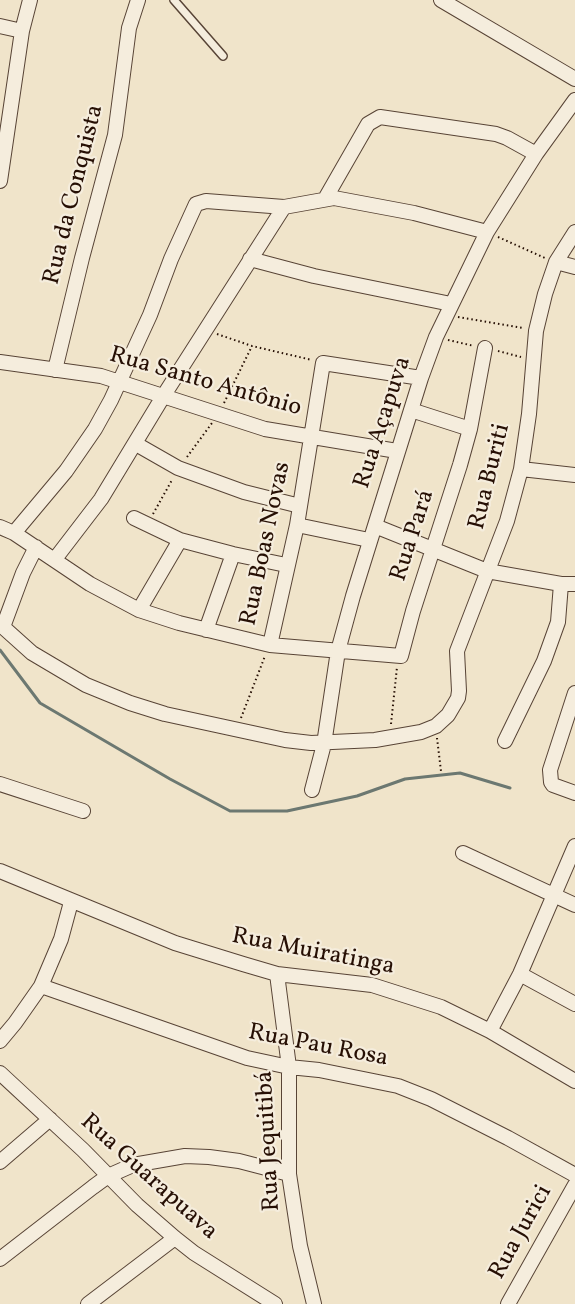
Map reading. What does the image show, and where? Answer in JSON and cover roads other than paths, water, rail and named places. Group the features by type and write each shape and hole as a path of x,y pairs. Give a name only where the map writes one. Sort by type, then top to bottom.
{"street":[{"path":"0,182 22,31 30,0"},
{"name":"Rua da Conquista","path":"55,370 82,258 116,135 129,28 138,0"},
{"path":"441,0 575,79"},
{"path":"0,26 22,31"},
{"name":"Rua Açapuva","path":"312,790 324,744 338,651 369,540 421,378 449,309 487,232 536,154 575,100"},
{"path":"325,199 368,124 380,117 496,134 536,154"},
{"path":"14,533 66,471 95,429 150,315 194,207 199,203 213,201 284,207 325,199 342,199 414,213 487,232"},
{"path":"56,559 101,499 164,395 284,207"},
{"name":"Rua Buriti","path":"324,744 421,732 436,726 448,715 458,698 457,651 507,521 521,469 529,414 536,331 545,294 556,262 575,232"},
{"path":"250,259 449,309"},
{"path":"556,262 575,267"},
{"name":"Rua Pará","path":"338,651 401,656 433,549 450,502 470,429 485,348"},
{"name":"Rua Santo Antônio","path":"0,362 101,376 265,429 312,435 397,452"},
{"name":"Rua Boas Novas","path":"270,645 286,565 297,525 323,363 421,378"},
{"path":"411,410 470,429"},
{"path":"136,444 178,468 244,492 300,506"},
{"path":"521,469 575,476"},
{"path":"134,518 180,540 286,565"},
{"path":"297,525 369,540"},
{"path":"375,526 487,571 568,584 548,652 505,741"},
{"path":"0,527 56,559 90,584 139,610 206,630 270,645 338,651"},
{"path":"139,610 180,540"},
{"path":"36,547 23,573 4,625 7,632 32,653 86,685 165,714 285,740 324,744"},
{"path":"206,630 233,554"},
{"path":"575,693 550,770 553,785 575,793"},
{"path":"0,784 83,811"},
{"path":"490,1031 520,974 575,846"},
{"path":"463,853 575,905"},
{"name":"Rua Muiratinga","path":"0,871 71,902 176,943 277,974 334,980 386,989 441,1007 490,1031 575,1081"},
{"path":"0,1041 41,986 58,947 71,902"},
{"name":"Rua Jequitibá","path":"277,974 289,1068 289,1174 300,1246 314,1304"},
{"path":"520,974 575,1004"},
{"name":"Rua Pau Rosa","path":"41,986 247,1058 289,1068 319,1070 398,1086 432,1099 575,1175"},
{"name":"Rua Guarapuava","path":"0,1073 175,1238 194,1253 275,1304"},
{"path":"0,1162 50,1119"},
{"path":"0,1259 108,1176 133,1165 185,1156 209,1157 239,1161 289,1174"},
{"name":"Rua Jurici","path":"508,1304 575,1185"},
{"path":"88,1304 175,1238"}],"lane":[{"path":"174,0 223,56"}],"waterway":[{"path":"0,650 40,703 170,779 230,811 287,811 357,796 405,779 460,773 510,788"}]}
